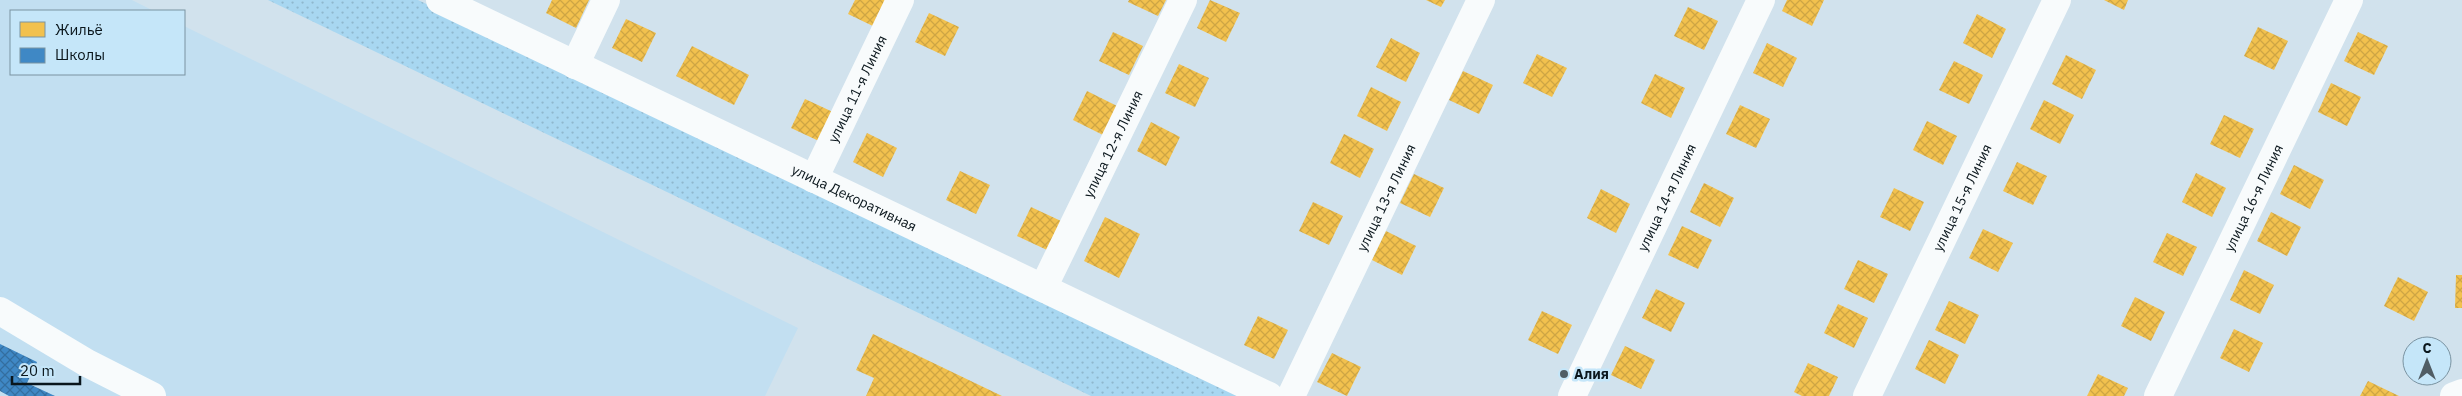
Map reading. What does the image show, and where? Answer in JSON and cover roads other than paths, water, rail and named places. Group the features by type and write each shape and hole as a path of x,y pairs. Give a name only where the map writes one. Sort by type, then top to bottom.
{"street":[{"name":"улица Декоративная","path":"440,0 1269,396"},
{"path":"575,65 606,0"},
{"name":"улица 11-я Линия","path":"814,179 900,0"},
{"name":"улица 12-я Линия","path":"1042,288 1183,0"},
{"name":"улица 13-я Линия","path":"1291,396 1481,0"},
{"name":"улица 14-я Линия","path":"1572,396 1761,0"},
{"name":"улица 15-я Линия","path":"1867,396 2057,0"},
{"name":"улица 16-я Линия","path":"2158,396 2348,0"},
{"path":"0,311 88,363 152,396"},
{"path":"2454,396 2462,393"}],"place":[{"name":"Алия","path":"1564,374"}]}
